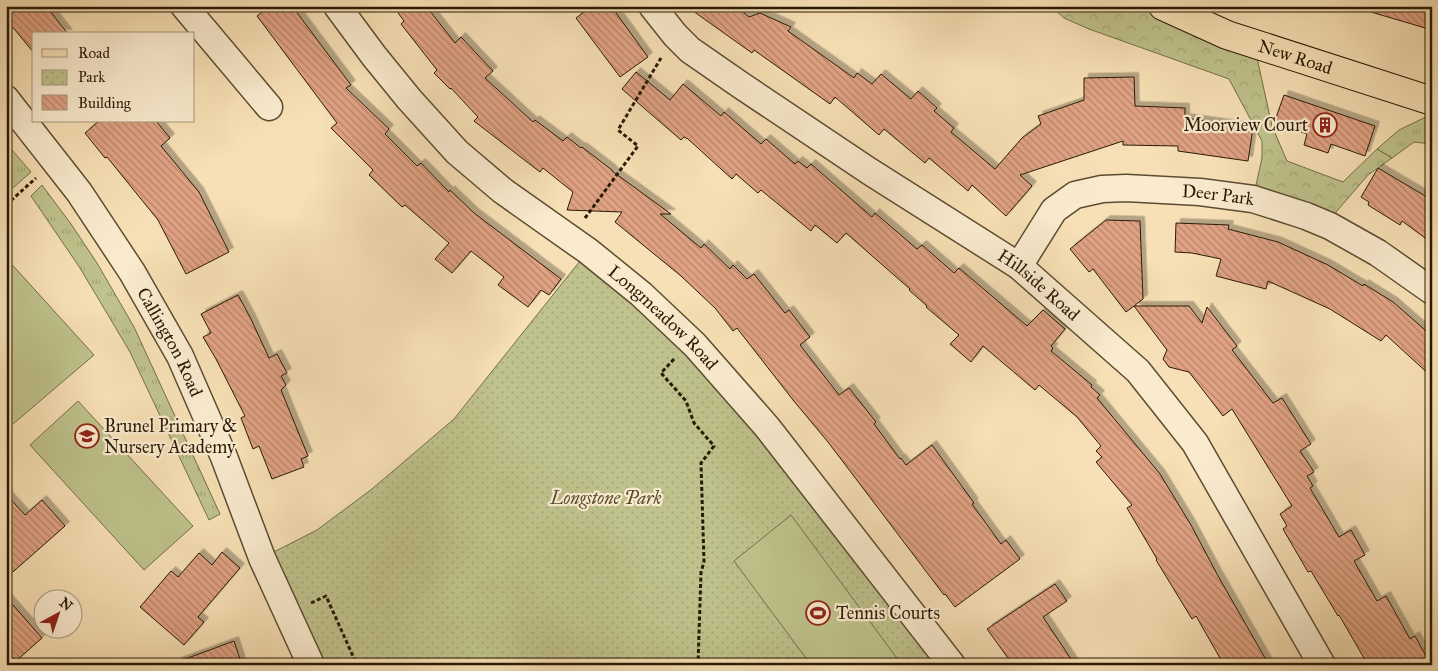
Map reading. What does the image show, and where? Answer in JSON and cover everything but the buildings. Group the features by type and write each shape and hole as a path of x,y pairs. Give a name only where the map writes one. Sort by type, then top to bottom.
{"main road":[{"name":"New Road","path":"1163,6 1227,35 1432,101"}],"street":[{"path":"184,6 269,107"},
{"name":"Longmeadow Road","path":"338,6 374,56 457,152 503,191 588,251 641,294 695,345 767,428 952,665"},
{"name":"Hillside Road","path":"652,6 675,35 690,50 869,171 1020,266 1138,370 1195,443 1322,665"},
{"name":"Callington Road","path":"6,99 79,192 132,272 180,356 224,457 262,558 311,665"},
{"name":"Deer Park","path":"1020,266 1054,210 1074,195 1102,189 1126,188 1200,192 1253,199 1330,226 1378,253 1432,291"}],"path":[{"path":"570,239 638,146 618,130 661,58"},
{"path":"6,205 55,161"},
{"path":"661,373 686,401 694,423 714,446 701,463 704,562 701,572 698,665"},
{"path":"288,614 326,596 357,665"}],"green space":[{"path":"1051,6 1198,6 1194,21 1254,44 1272,126 1287,161 1343,182 1377,149 1392,158 1368,175 1336,212 1330,226 1253,199 1262,158 1262,141 1229,79 1089,29 1064,18"},
{"path":"1432,114 1432,144 1414,142 1392,158 1377,149 1399,130"},
{"path":"6,143 31,172 6,194"},
{"path":"42,185 97,263 134,327 220,514 209,520 130,352 80,268 31,196"},
{"name":"Longstone Park","path":"588,251 641,294 952,665 311,665 262,558 317,530 372,489 454,419"},
{"path":"6,258 94,355 6,430"},
{"path":"78,401 193,526 144,570 30,445"},
{"name":"Tennis Courts","path":"791,515 902,665 811,665 734,561"}],"place":[{"name":"Moorview Court","path":"1325,125"},
{"name":"Brunel Primary & Nursery Academy","path":"87,436"},
{"name":"Tennis Courts","path":"818,613"}]}
